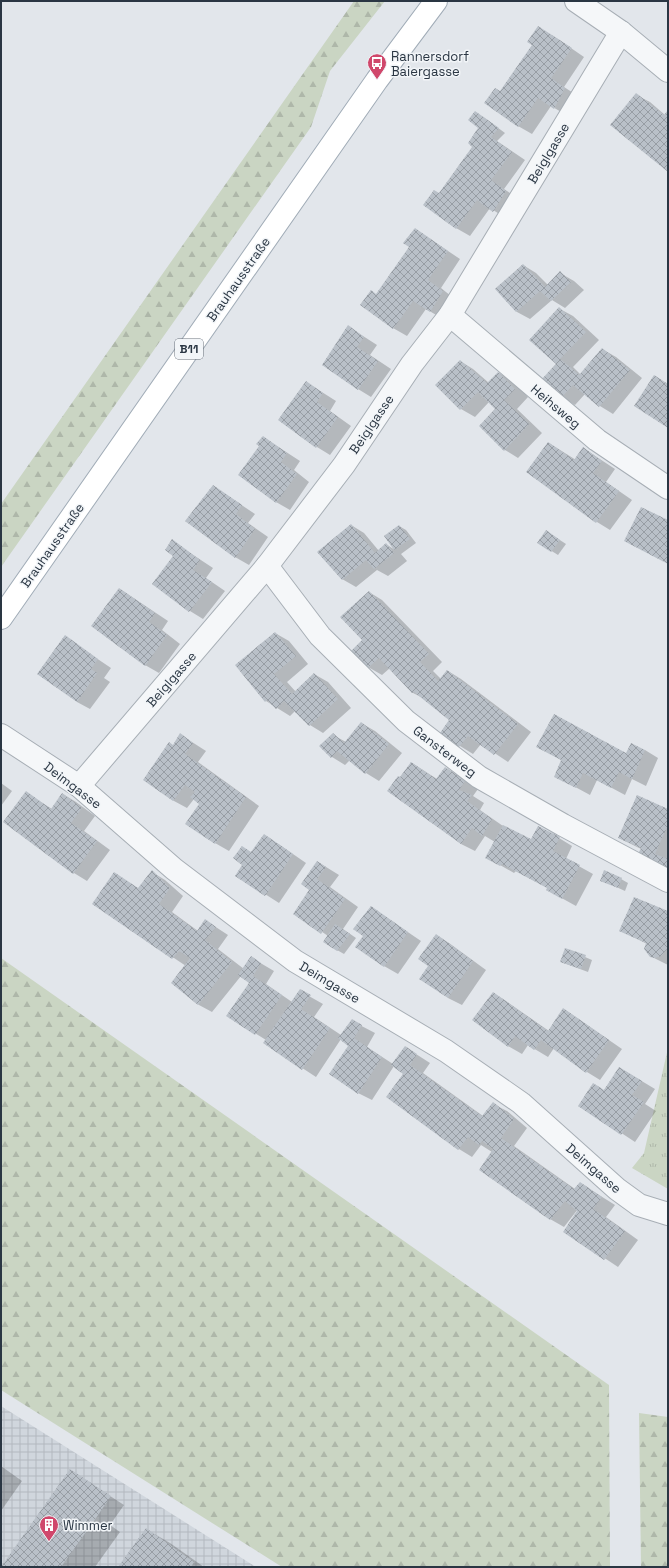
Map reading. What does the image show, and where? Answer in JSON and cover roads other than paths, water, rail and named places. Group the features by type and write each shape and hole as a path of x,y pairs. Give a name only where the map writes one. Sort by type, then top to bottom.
{"main road":[{"name":"Brauhausstraße","path":"1,618 372,87 436,1"}],"street":[{"path":"576,1 621,32 668,71"},
{"name":"Beiglgasse","path":"79,786 267,566 344,465 412,364 450,315 621,32"},
{"name":"Heihsweg","path":"450,315 597,440 668,488"},
{"name":"Gansterweg","path":"267,566 320,636 406,721 479,777 563,825 668,881"},
{"name":"Deimgasse","path":"1,735 79,786 174,869 295,961 446,1052 521,1103 617,1189 640,1205 668,1214"}],"place":[{"name":"Rannersdorf Baiergasse","path":"377,80"},
{"name":"Wimmer","path":"49,1542"}]}
